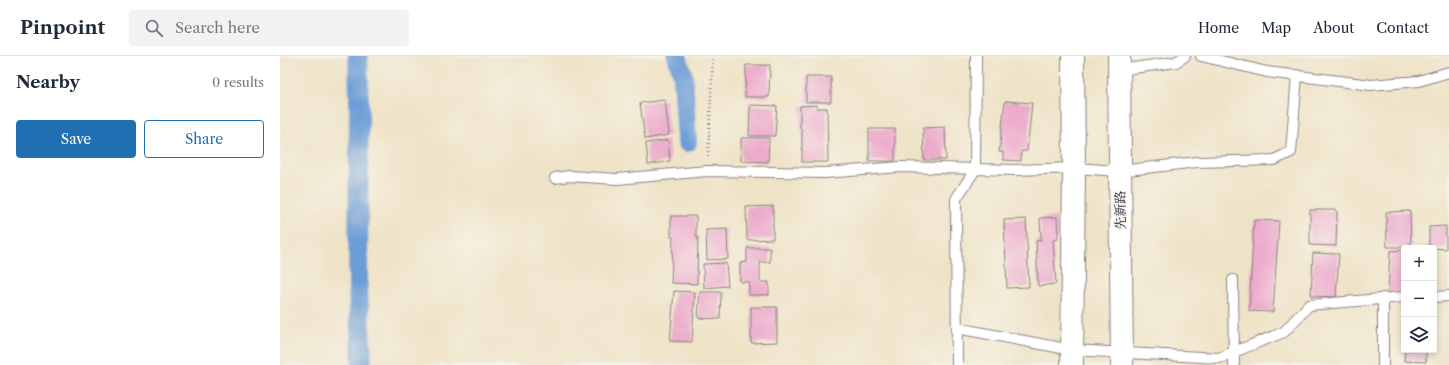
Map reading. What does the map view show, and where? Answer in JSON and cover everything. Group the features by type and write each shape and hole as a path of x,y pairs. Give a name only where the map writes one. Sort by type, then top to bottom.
{"main road":[{"path":"1072,358 1074,168 1073,56"},
{"name":"先新路","path":"1119,63 1122,359"}],"lane":[{"path":"957,365 958,328 956,199 975,170 976,56"},
{"path":"1119,63 1176,62 1185,56"},
{"path":"1201,56 1267,72 1371,85 1419,81 1449,72"},
{"path":"555,178 569,176 617,179 707,171 825,173 900,167 975,170 1074,168 1120,170 1197,162 1274,160 1291,152 1297,75"},
{"path":"1233,280 1234,365"},
{"path":"1437,297 1449,296"},
{"path":"958,328 1072,358 1219,358 1284,332 1309,305 1401,297"},
{"path":"1382,298 1383,365"}],"path":[{"path":"707,171 713,56"}],"building":[{"path":"746,65 770,65 769,97 745,97"},
{"path":"806,77 831,77 831,102 806,102"},
{"path":"665,100 669,135 645,139 640,103"},
{"path":"1005,101 1032,103 1027,151 1021,151 1021,161 1003,160 1003,152 999,152"},
{"path":"750,105 777,106 775,136 749,136"},
{"path":"817,105 817,108 827,108 828,162 802,162 800,106"},
{"path":"945,127 946,160 924,160 923,128"},
{"path":"869,129 895,129 895,161 869,161"},
{"path":"741,138 769,138 768,162 741,161"},
{"path":"668,140 670,161 648,165 646,143"},
{"path":"773,206 773,239 747,240 746,207"},
{"path":"1310,210 1337,210 1336,246 1310,245"},
{"path":"1410,211 1411,245 1387,247 1386,212"},
{"path":"671,216 696,216 696,237 698,237 697,284 671,283 673,237 671,237"},
{"path":"1057,217 1058,239 1053,240 1056,284 1038,286 1036,241 1041,240 1040,218"},
{"path":"1026,219 1029,287 1007,288 1004,220"},
{"path":"1254,220 1279,221 1273,312 1249,311"},
{"path":"1446,226 1446,249 1437,248 1437,245 1429,245 1429,227"},
{"path":"727,229 728,259 707,260 706,230"},
{"path":"747,248 770,248 770,262 760,262 760,282 769,282 769,295 749,295 749,282 740,282 740,263 747,262"},
{"path":"1401,250 1401,294 1388,293 1390,251"},
{"path":"1313,253 1339,254 1336,297 1311,296"},
{"path":"726,263 728,286 704,288 703,264"},
{"path":"674,291 695,292 692,342 670,341"},
{"path":"700,292 721,292 720,319 698,318"},
{"path":"751,307 777,307 777,342 751,343"},
{"path":"1405,353 1426,353 1426,362 1404,361"}],"waterway":[{"path":"358,56 358,289 362,365"},
{"path":"677,56 683,76 687,142"}]}
